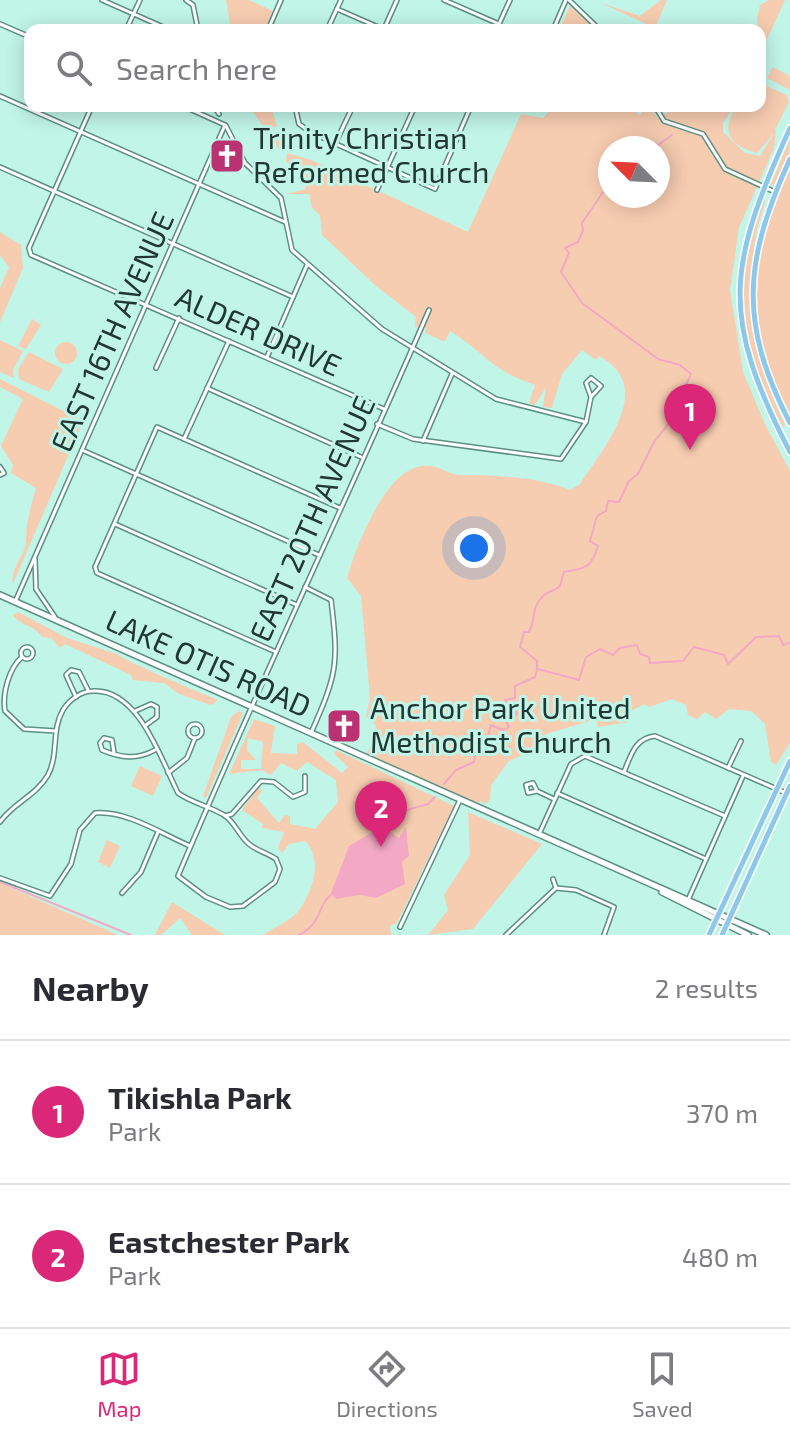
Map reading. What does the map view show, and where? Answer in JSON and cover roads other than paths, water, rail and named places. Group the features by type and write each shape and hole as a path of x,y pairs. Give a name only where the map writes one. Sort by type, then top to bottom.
{"main road":[{"path":"790,128 764,186 743,250 741,313 752,373 790,452"},
{"path":"790,159 761,230 755,258 753,313 764,364 790,423"},
{"name":"LAKE OTIS ROAD","path":"0,595 539,834 728,922 766,935"},
{"path":"709,935 790,761"},
{"path":"722,935 790,786"},
{"name":"LAKE OTIS ROAD","path":"661,891 688,900 717,917"},
{"name":"LAKE OTIS ROAD","path":"728,922 748,935"}],"street":[{"path":"102,0 156,24"},
{"path":"129,24 140,0"},
{"path":"186,0 193,5 197,24"},
{"path":"271,24 281,0"},
{"path":"330,24 341,0"},
{"path":"387,24 397,0"},
{"path":"444,0 499,24 510,0"},
{"path":"556,24 568,0 594,24"},
{"path":"337,9 371,24"},
{"path":"0,24 24,34"},
{"path":"0,96 24,107"},
{"path":"36,112 285,222"},
{"path":"55,191 89,112"},
{"path":"196,112 225,125 245,163 281,198 289,246 411,350 511,404 586,422"},
{"path":"296,112 299,124 335,144 435,189 468,112"},
{"path":"335,144 350,112"},
{"path":"377,190 412,112"},
{"path":"659,112 664,121 703,134 725,169 775,192"},
{"name":"EAST 16TH AVENUE","path":"15,602 225,125"},
{"path":"0,167 293,297"},
{"name":"ALDER DRIVE","path":"55,191 29,252 384,409"},
{"path":"267,357 308,264"},
{"name":"EAST 20TH AVENUE","path":"225,816 252,847 276,859 280,869 275,882 243,906 230,907 206,897 178,876 429,310"},
{"path":"156,368 179,318"},
{"path":"184,439 229,340"},
{"path":"423,441 452,374"},
{"path":"207,388 362,458"},
{"path":"377,424 423,441 561,459 586,422 591,397"},
{"path":"276,652 97,573 95,567 136,474 157,427 340,508"},
{"path":"82,450 319,555"},
{"path":"0,467 4,473 0,475"},
{"path":"115,524 297,605"},
{"path":"35,555 36,589 59,621"},
{"path":"305,587 331,600 337,653 334,682 311,733"},
{"path":"22,657 11,673 5,695 5,711 24,729 56,731"},
{"path":"76,697 66,675 71,670 79,672 89,691"},
{"path":"0,822 46,778 55,757 56,731 62,712 76,697 89,691 116,695 135,711 178,793 225,816 232,814 261,781 268,779 293,797 305,792 305,776"},
{"path":"135,711 151,704 157,707 157,717 144,726"},
{"path":"624,772 635,746 650,736 786,793"},
{"path":"168,773 187,758 195,738"},
{"path":"728,768 741,741"},
{"path":"114,753 143,757 155,750"},
{"path":"539,834 571,764 578,757 592,758 725,816"},
{"path":"688,900 743,775"},
{"path":"537,791 555,799"},
{"path":"557,793 706,859"},
{"path":"400,927 461,799"},
{"path":"0,878 44,897 53,892 71,864 80,830 95,813 106,812 190,846"},
{"path":"122,893 141,872 158,832"},
{"path":"553,879 556,888"},
{"path":"506,935 556,888 576,890 614,907 604,935"}],"waterway":[{"path":"537,669 537,661 520,647 524,632 529,632 539,600 560,586 564,572 590,563 598,546 590,541 597,516 606,511 608,501 619,502 629,481 638,474 654,442 669,423 691,374 680,365 658,359 582,303 561,272 569,253 565,248 578,242 583,230 582,223 598,200"},
{"path":"538,669 579,680 586,657 600,649 613,655 620,648 637,645 640,654 649,657 650,663 683,661 694,647 724,655 728,664 756,637 779,636 783,645 790,643"},
{"path":"444,784 456,770 474,762 477,744 488,735 491,725 503,730 509,727 504,717 513,719 517,713 505,700 515,698 515,686 535,677 537,670"},
{"path":"375,833 378,818 428,804 435,797"},
{"path":"0,882 131,935"},
{"path":"299,935 312,925 333,893"}],"place":[{"name":"Trinity Christian Reformed Church","path":"227,156"},
{"name":"Tikishla Park","path":"690,450"},
{"name":"Anchor Park United Methodist Church","path":"344,726"},
{"name":"Eastchester Park","path":"381,847"}]}
